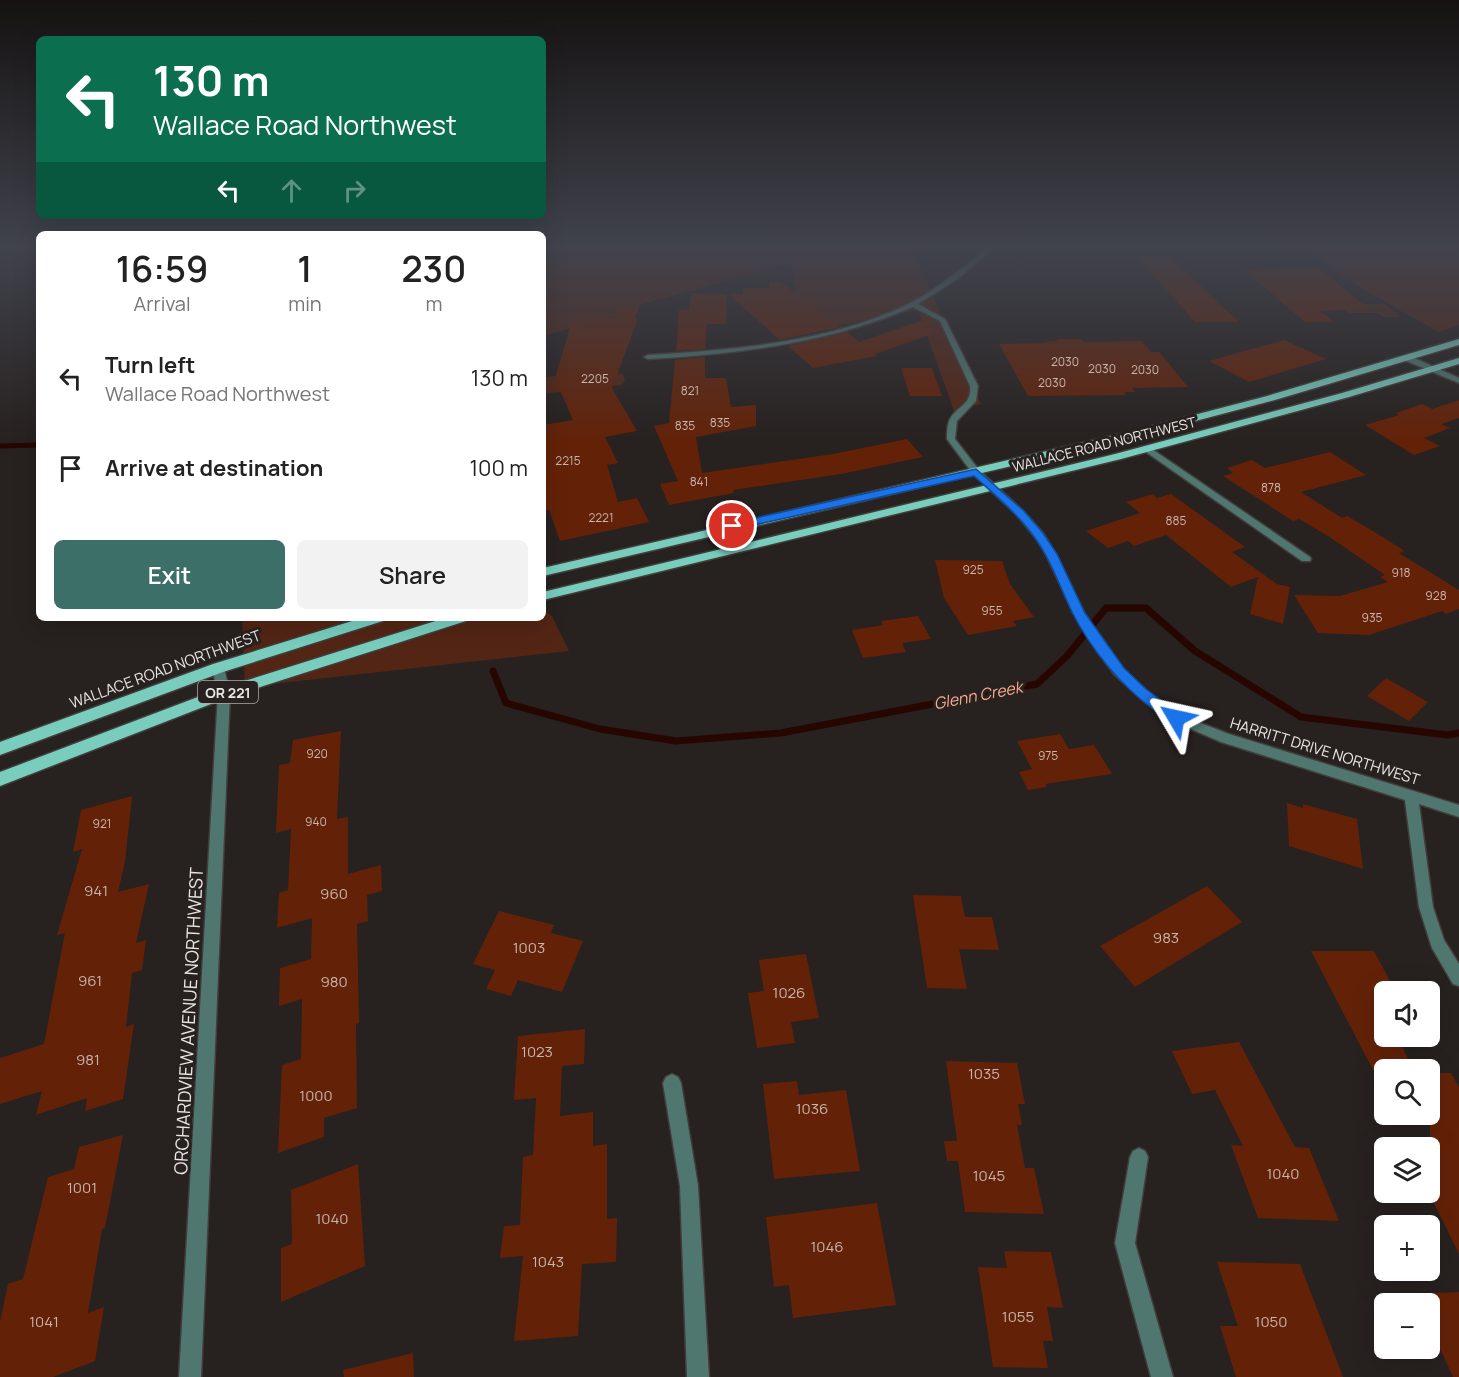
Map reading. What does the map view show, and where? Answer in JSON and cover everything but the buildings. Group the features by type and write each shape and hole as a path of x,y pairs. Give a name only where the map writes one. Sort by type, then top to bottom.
{"main road":[{"name":"WALLACE ROAD NORTHWEST","path":"546,571 732,526 976,472 1262,400 1459,342"},
{"name":"WALLACE ROAD NORTHWEST","path":"546,595 1149,450 1288,412 1459,361"},
{"name":"WALLACE ROAD NORTHWEST","path":"0,748 218,668 368,621"},
{"name":"OR 221","path":"0,779 224,693 452,621"}],"street":[{"path":"648,357 718,352 793,340 845,328 890,312"},
{"name":"HARRITT DRIVE NORTHWEST","path":"928,312 943,320 976,394 953,420 950,430 951,439 976,472 1020,513 1039,535 1051,554 1079,614 1119,672 1141,693 1176,718 1226,738 1459,811"},
{"path":"1407,358 1459,381"},
{"path":"1149,450 1306,559"},
{"name":"ORCHARDVIEW AVENUE NORTHWEST","path":"190,1377 224,693 218,668"},
{"path":"1411,795 1426,907 1437,943 1459,978"},
{"path":"672,1083 689,1186 698,1377"},
{"path":"1139,1157 1125,1243 1162,1377"}],"shaded area":[{"path":"546,312 638,312 546,335"},
{"path":"800,312 906,312 803,332"},
{"path":"919,312 940,312 981,404 954,411"},
{"path":"1395,312 1401,317 1384,317 1379,313 1348,313"},
{"path":"1404,312 1459,312 1459,325 1438,332"},
{"path":"615,373 623,374 625,380 622,385 546,394 546,377"},
{"path":"546,612 552,616 569,651 245,687 242,621 546,621"}],"waterway":[{"name":"Glenn Creek","path":"0,446 36,445"},
{"name":"Glenn Creek","path":"493,671 506,703 600,729 676,741 781,733 1037,684 1067,656 1106,608 1146,608 1195,651 1301,717 1448,735 1459,733"}],"route":[{"path":"732,526 976,472 1020,513 1039,535 1051,554 1079,614 1119,672 1141,693 1176,718"}]}
